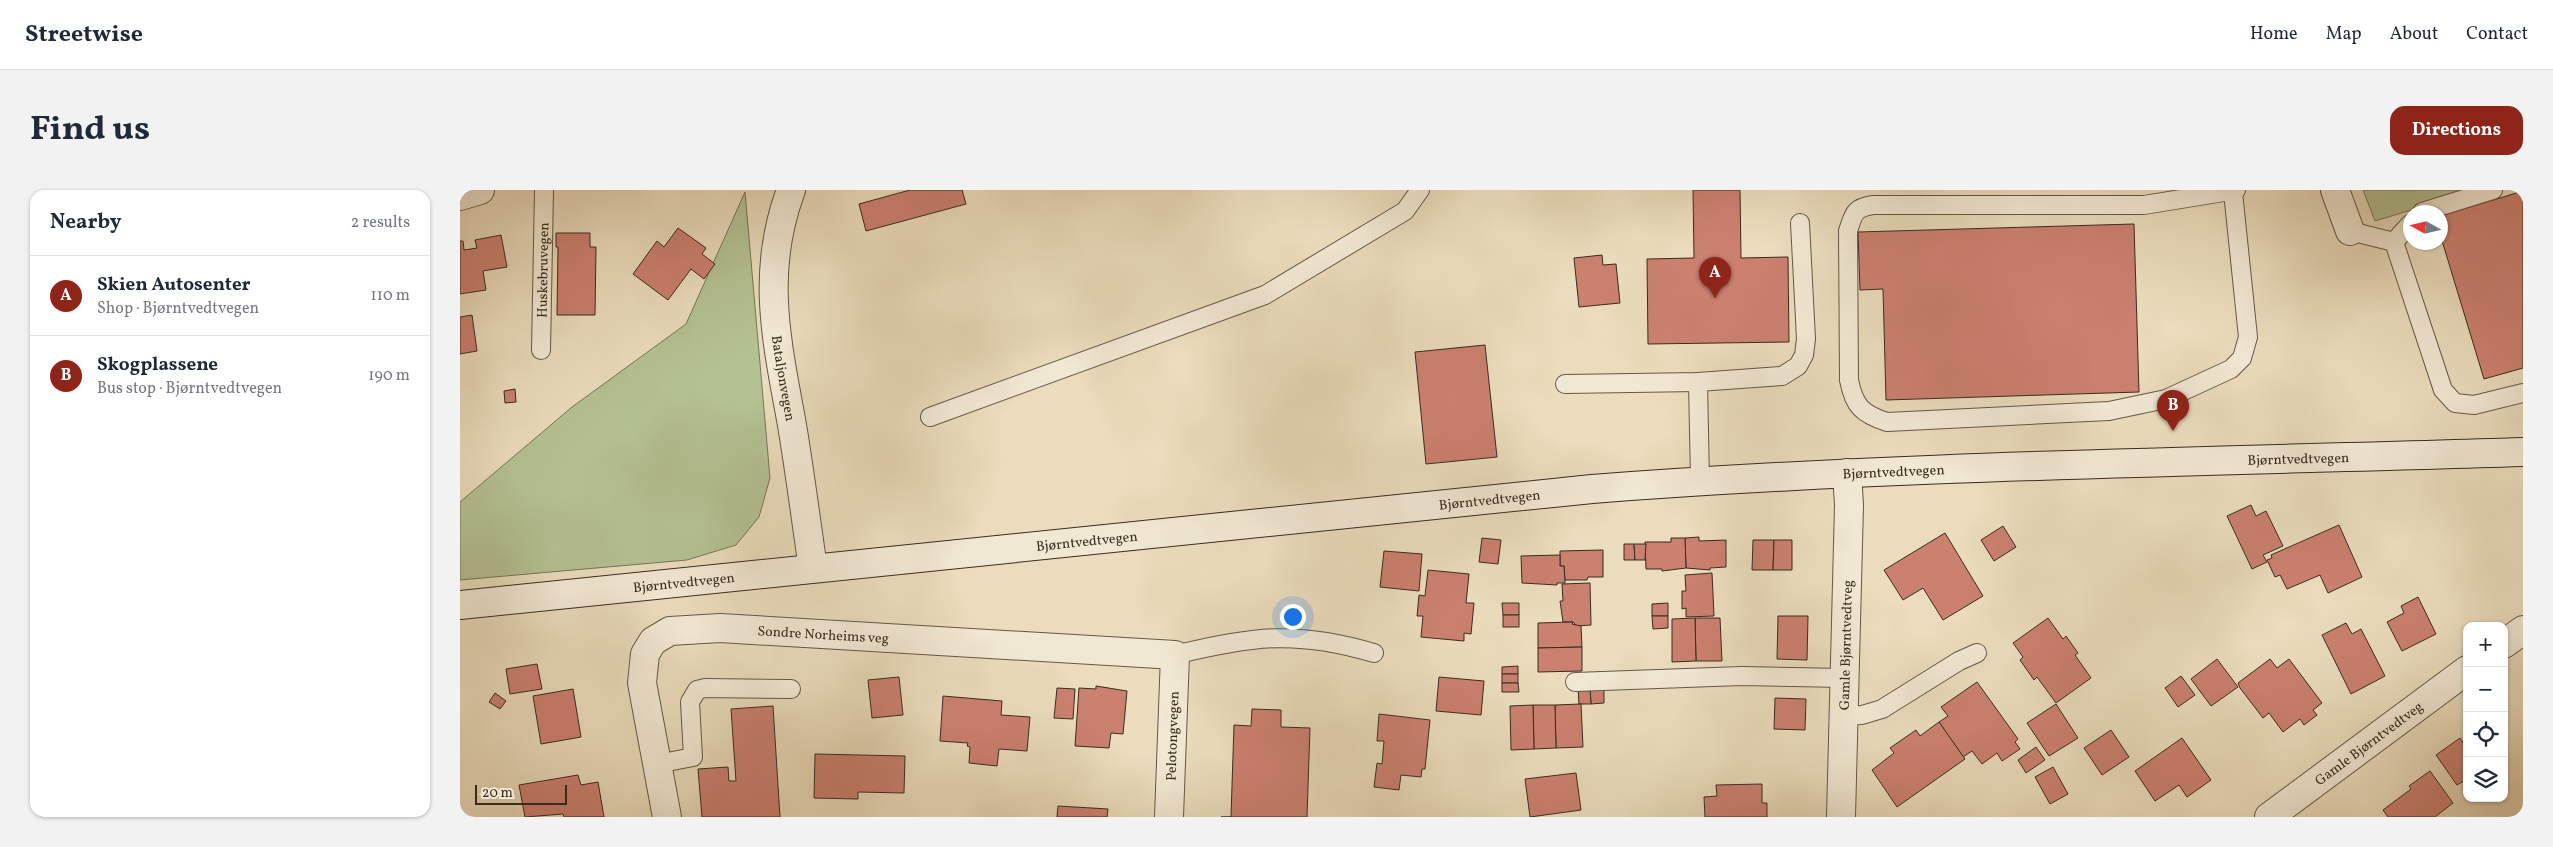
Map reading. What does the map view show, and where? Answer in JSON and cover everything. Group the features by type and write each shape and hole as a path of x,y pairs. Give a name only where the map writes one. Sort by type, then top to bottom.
{"main road":[{"path":"460,196 480,190"},
{"name":"Bataljonvegen","path":"791,190 776,244 772,287 774,322 813,568"},
{"path":"2335,190 2350,230"},
{"name":"Bjørntvedtvegen","path":"460,605 1583,490 1700,481 2077,464 2523,452"},
{"name":"Gamle Bjørntvedtveg","path":"1841,817 1849,505 1847,473"},
{"name":"Sondre Norheims veg","path":"667,817 642,683 645,654 653,641 670,631 720,628 1175,655"},
{"path":"2508,641 2523,630"},
{"name":"Pelotongvegen","path":"1169,817 1175,655"},
{"name":"Gamle Bjørntvedtveg","path":"2269,817 2463,673"}],"lane":[{"name":"Huskebruvegen","path":"541,350 544,190"},
{"path":"930,417 1265,295 1405,211 1420,190"},
{"path":"2445,205 2493,190"},
{"path":"2234,191 2248,337 2242,358 2231,369 2166,398 2109,411 1887,422 1866,413 1852,397 1849,380 1848,231 1853,215 1860,207 1873,205 2144,205 2234,191"},
{"path":"1565,384 1698,382 1782,376 1798,366 1804,355 1806,339 1800,222"},
{"path":"2350,230 2394,242"},
{"path":"2394,242 2403,232"},
{"path":"2394,242 2443,390 2455,403 2474,405 2523,393"},
{"path":"1698,382 1700,481"},
{"path":"1175,655 1224,643 1278,637 1337,642 1374,653"},
{"path":"1843,716 1862,715 1882,709 1959,661 1977,653"},
{"path":"1575,682 1741,676 1844,678"},
{"path":"657,764 693,757 690,702 697,690 705,688 791,689"}],"green space":[{"path":"2363,190 2477,190 2428,205 2403,205 2403,212 2375,221"},
{"path":"745,192 770,478 759,517 736,545 687,560 460,580 460,502 572,407 686,324"}],"building":[{"path":"910,190 962,190 966,204 866,231 859,204"},
{"path":"1693,190 1740,190 1741,258 1788,257 1789,342 1648,344 1647,259 1694,258"},
{"path":"2523,191 2523,368 2484,379 2445,250 2448,250 2448,214"},
{"path":"2134,224 2139,392 1886,400 1883,289 1860,290 1858,232"},
{"path":"678,228 706,248 702,254 715,264 704,279 691,269 668,300 633,274 657,241 664,247"},
{"path":"556,233 590,233 590,247 596,247 595,315 557,315 558,247 556,247"},
{"path":"501,235 507,267 483,271 486,290 460,294 460,241 463,241 464,250 477,248 475,240"},
{"path":"1602,255 1603,265 1616,264 1620,303 1579,307 1574,258"},
{"path":"472,315 477,351 460,354 460,317"},
{"path":"1485,345 1497,457 1426,464 1415,352"},
{"path":"515,389 516,402 505,403 504,391"},
{"path":"2251,505 2256,516 2266,511 2283,546 2263,555 2267,562 2252,569 2227,516"},
{"path":"2339,525 2362,577 2328,593 2320,575 2287,589 2280,575 2275,577 2267,560 2272,558 2271,555"},
{"path":"2003,526 2016,547 1994,561 1981,540"},
{"path":"1945,533 1983,596 1943,620 1923,588 1903,600 1884,570"},
{"path":"1699,537 1699,541 1726,540 1726,567 1710,568 1710,570 1686,568 1685,538"},
{"path":"1482,538 1501,540 1498,564 1479,562"},
{"path":"1671,538 1685,538 1686,568 1662,571 1662,569 1646,569 1645,542 1671,542"},
{"path":"1753,540 1774,540 1773,570 1752,570"},
{"path":"1774,540 1792,540 1792,570 1773,570"},
{"path":"1624,544 1634,544 1635,560 1624,560"},
{"path":"1634,544 1646,544 1645,560 1635,560"},
{"path":"1603,550 1603,577 1588,577 1587,580 1565,580 1564,566 1560,566 1560,551"},
{"path":"1384,551 1422,554 1419,591 1380,587"},
{"path":"1560,555 1560,566 1564,566 1565,583 1557,583 1557,585 1522,583 1521,556"},
{"path":"1428,570 1469,574 1466,603 1474,603 1471,634 1464,633 1464,641 1421,637 1423,616 1417,616 1419,595 1425,596"},
{"path":"1712,573 1714,616 1686,617 1686,608 1682,609 1682,591 1686,591 1685,575"},
{"path":"1590,583 1591,625 1577,626 1573,622 1563,622 1560,601 1563,601 1562,584"},
{"path":"2418,597 2436,634 2402,651 2387,622 2404,613 2401,606"},
{"path":"1502,603 1519,603 1519,615 1503,615"},
{"path":"1668,603 1668,616 1652,616 1652,604"},
{"path":"1503,615 1519,615 1519,627 1503,627"},
{"path":"1652,616 1668,616 1668,628 1653,629"},
{"path":"1778,616 1808,616 1807,660 1777,659"},
{"path":"1695,618 1720,618 1722,661 1696,661"},
{"path":"1695,618 1696,661 1672,662 1672,619"},
{"path":"2048,618 2063,639 2066,636 2078,653 2075,655 2091,678 2056,703 2037,677 2034,680 2020,660 2023,657 2013,643"},
{"path":"1573,622 1572,624 1581,626 1582,647 1538,648 1538,623"},
{"path":"2346,623 2352,634 2361,629 2385,676 2351,694 2322,635"},
{"path":"1582,647 1582,671 1538,672 1538,648"},
{"path":"2217,659 2238,687 2211,706 2191,679"},
{"path":"2270,659 2277,668 2289,659 2322,703 2313,710 2317,715 2304,725 2300,719 2283,732 2269,713 2263,718 2240,688 2238,683"},
{"path":"537,664 542,689 510,694 506,669"},
{"path":"1518,666 1518,674 1502,674 1502,667"},
{"path":"1502,674 1518,674 1518,683 1502,683"},
{"path":"2181,676 2195,695 2178,707 2165,688"},
{"path":"899,677 903,715 872,718 868,680"},
{"path":"1439,677 1484,681 1481,715 1436,711"},
{"path":"1977,682 2018,739 2015,742 2020,749 2002,761 1997,753 1982,764 1972,751 1963,757 1939,722 1948,716 1941,707"},
{"path":"1502,683 1518,683 1519,692 1502,692"},
{"path":"1096,686 1127,691 1123,734 1111,733 1109,748 1075,746 1079,688 1096,689"},
{"path":"1604,687 1604,703 1591,704 1590,688"},
{"path":"1057,688 1075,689 1073,719 1054,718"},
{"path":"1578,688 1590,688 1591,704 1579,704"},
{"path":"573,689 581,737 541,744 533,696"},
{"path":"495,693 506,701 500,709 489,702"},
{"path":"943,696 1002,701 1001,715 1030,717 1027,751 999,749 997,766 969,763 970,747 967,746 968,743 940,741"},
{"path":"1775,698 1806,699 1805,730 1774,729"},
{"path":"1581,704 1583,747 1556,748 1555,705"},
{"path":"2056,704 2078,738 2049,756 2027,723"},
{"path":"1533,705 1555,705 1556,748 1534,749"},
{"path":"1533,705 1534,749 1511,750 1510,706"},
{"path":"773,706 780,817 702,817 698,769 728,767 729,781 736,781 731,709"},
{"path":"1252,709 1281,710 1281,727 1310,728 1307,817 1231,817 1234,725 1251,726"},
{"path":"1379,714 1430,720 1425,769 1422,769 1421,777 1401,775 1399,790 1374,787 1377,763 1382,764 1384,741 1377,741"},
{"path":"1939,722 1965,759 1897,807 1872,770 1894,753 1890,748 1916,730 1920,736"},
{"path":"2111,730 2129,757 2102,775 2084,748"},
{"path":"2182,738 2211,780 2187,797 2179,785 2155,801 2135,771"},
{"path":"2460,738 2463,743 2463,781 2457,785 2436,755"},
{"path":"2036,747 2045,760 2026,773 2018,760"},
{"path":"815,754 905,756 904,793 858,792 858,799 814,798"},
{"path":"2053,767 2068,794 2050,804 2035,777"},
{"path":"2430,771 2453,803 2435,817 2388,817 2383,810 2411,789 2409,786"},
{"path":"1576,773 1581,810 1530,817 1525,779"},
{"path":"578,775 581,785 598,782 604,817 564,817 563,814 525,817 519,785"},
{"path":"1762,784 1762,803 1767,803 1767,817 1705,817 1704,797 1717,796 1716,785"},
{"path":"1058,806 1108,809 1107,817 1057,817"}],"place":[{"name":"Skien Autosenter","path":"1715,298"},
{"name":"Skogplassene","path":"2173,431"}]}
